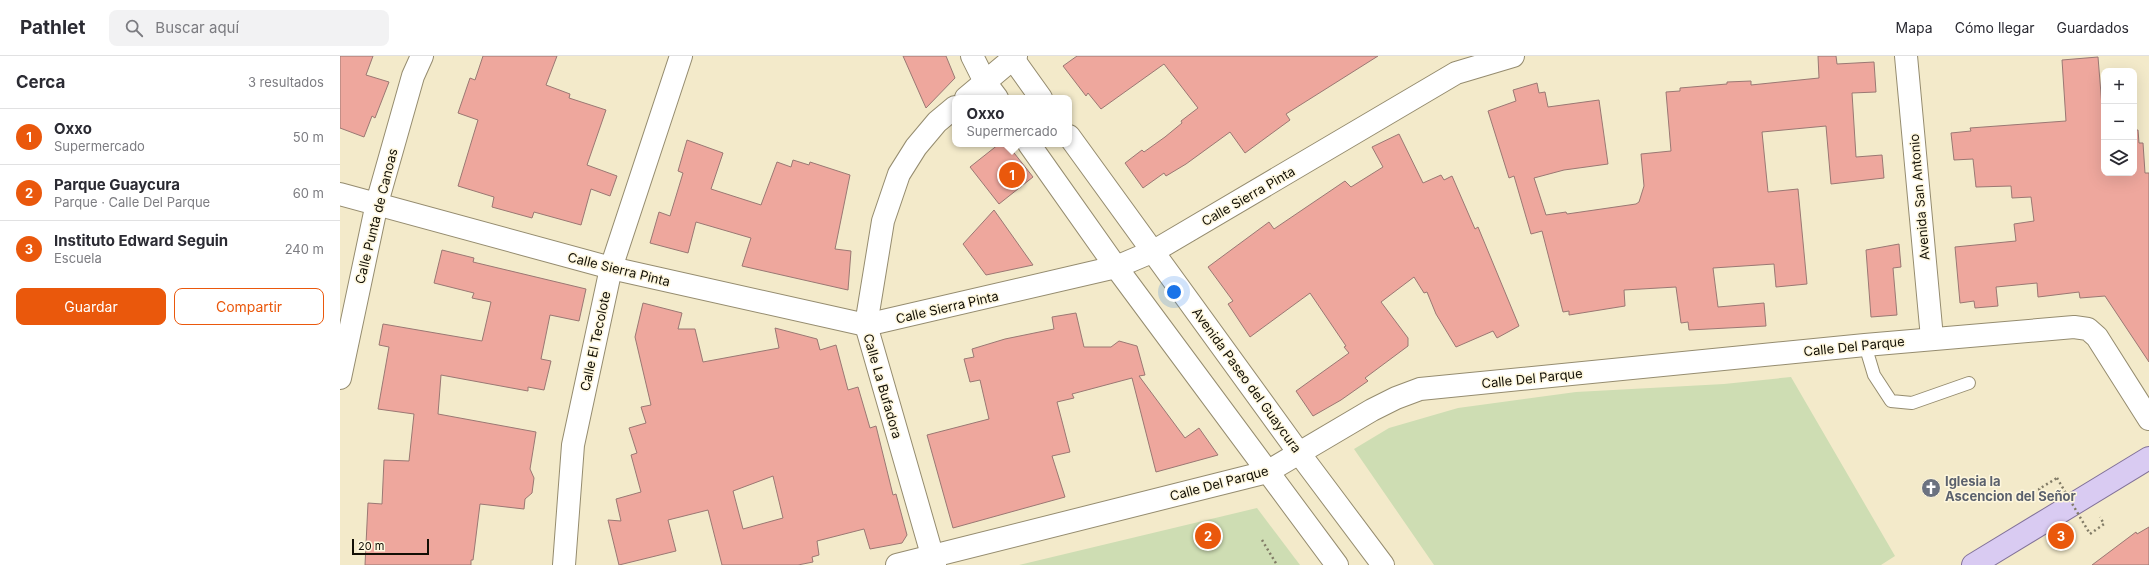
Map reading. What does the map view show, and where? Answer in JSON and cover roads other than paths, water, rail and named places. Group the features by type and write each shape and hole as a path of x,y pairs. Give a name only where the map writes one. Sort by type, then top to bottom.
{"main road":[{"path":"1973,565 2149,458"}],"street":[{"name":"Calle Punta de Canoas","path":"340,378 376,203 413,76 422,56"},
{"name":"Calle El Tecolote","path":"564,565 573,445 611,268 681,56"},
{"path":"972,56 991,90"},
{"name":"Calle Sierra Pinta","path":"340,194 611,268 866,325 1116,267 1154,251 1456,74 1513,56"},
{"name":"Avenida San Antonio","path":"1906,56 1932,338"},
{"path":"975,95 991,90 1013,57 1039,95"},
{"name":"Calle La Bufadora","path":"933,561 866,325 883,221 900,174 916,147 932,128 952,110"},
{"name":"Avenida Paseo del Guaycura","path":"1072,140 1154,251 1299,453 1383,565"},
{"path":"1031,147 1116,267 1337,565"},
{"name":"Calle Del Parque","path":"898,565 933,561 1267,472 1372,410 1396,398 1420,389 1932,338 2074,326 2088,329 2097,337 2149,419"}],"lane":[{"path":"1865,345 1874,375 1891,401 1912,404 1969,383"}],"place":[{"name":"Oxxo","path":"1012,175"},
{"name":"Iglesia la Ascencion del Señor","path":"1931,488"},
{"name":"Parque Guaycura","path":"1208,536"},
{"name":"Instituto Edward Seguin","path":"2061,536"}]}
